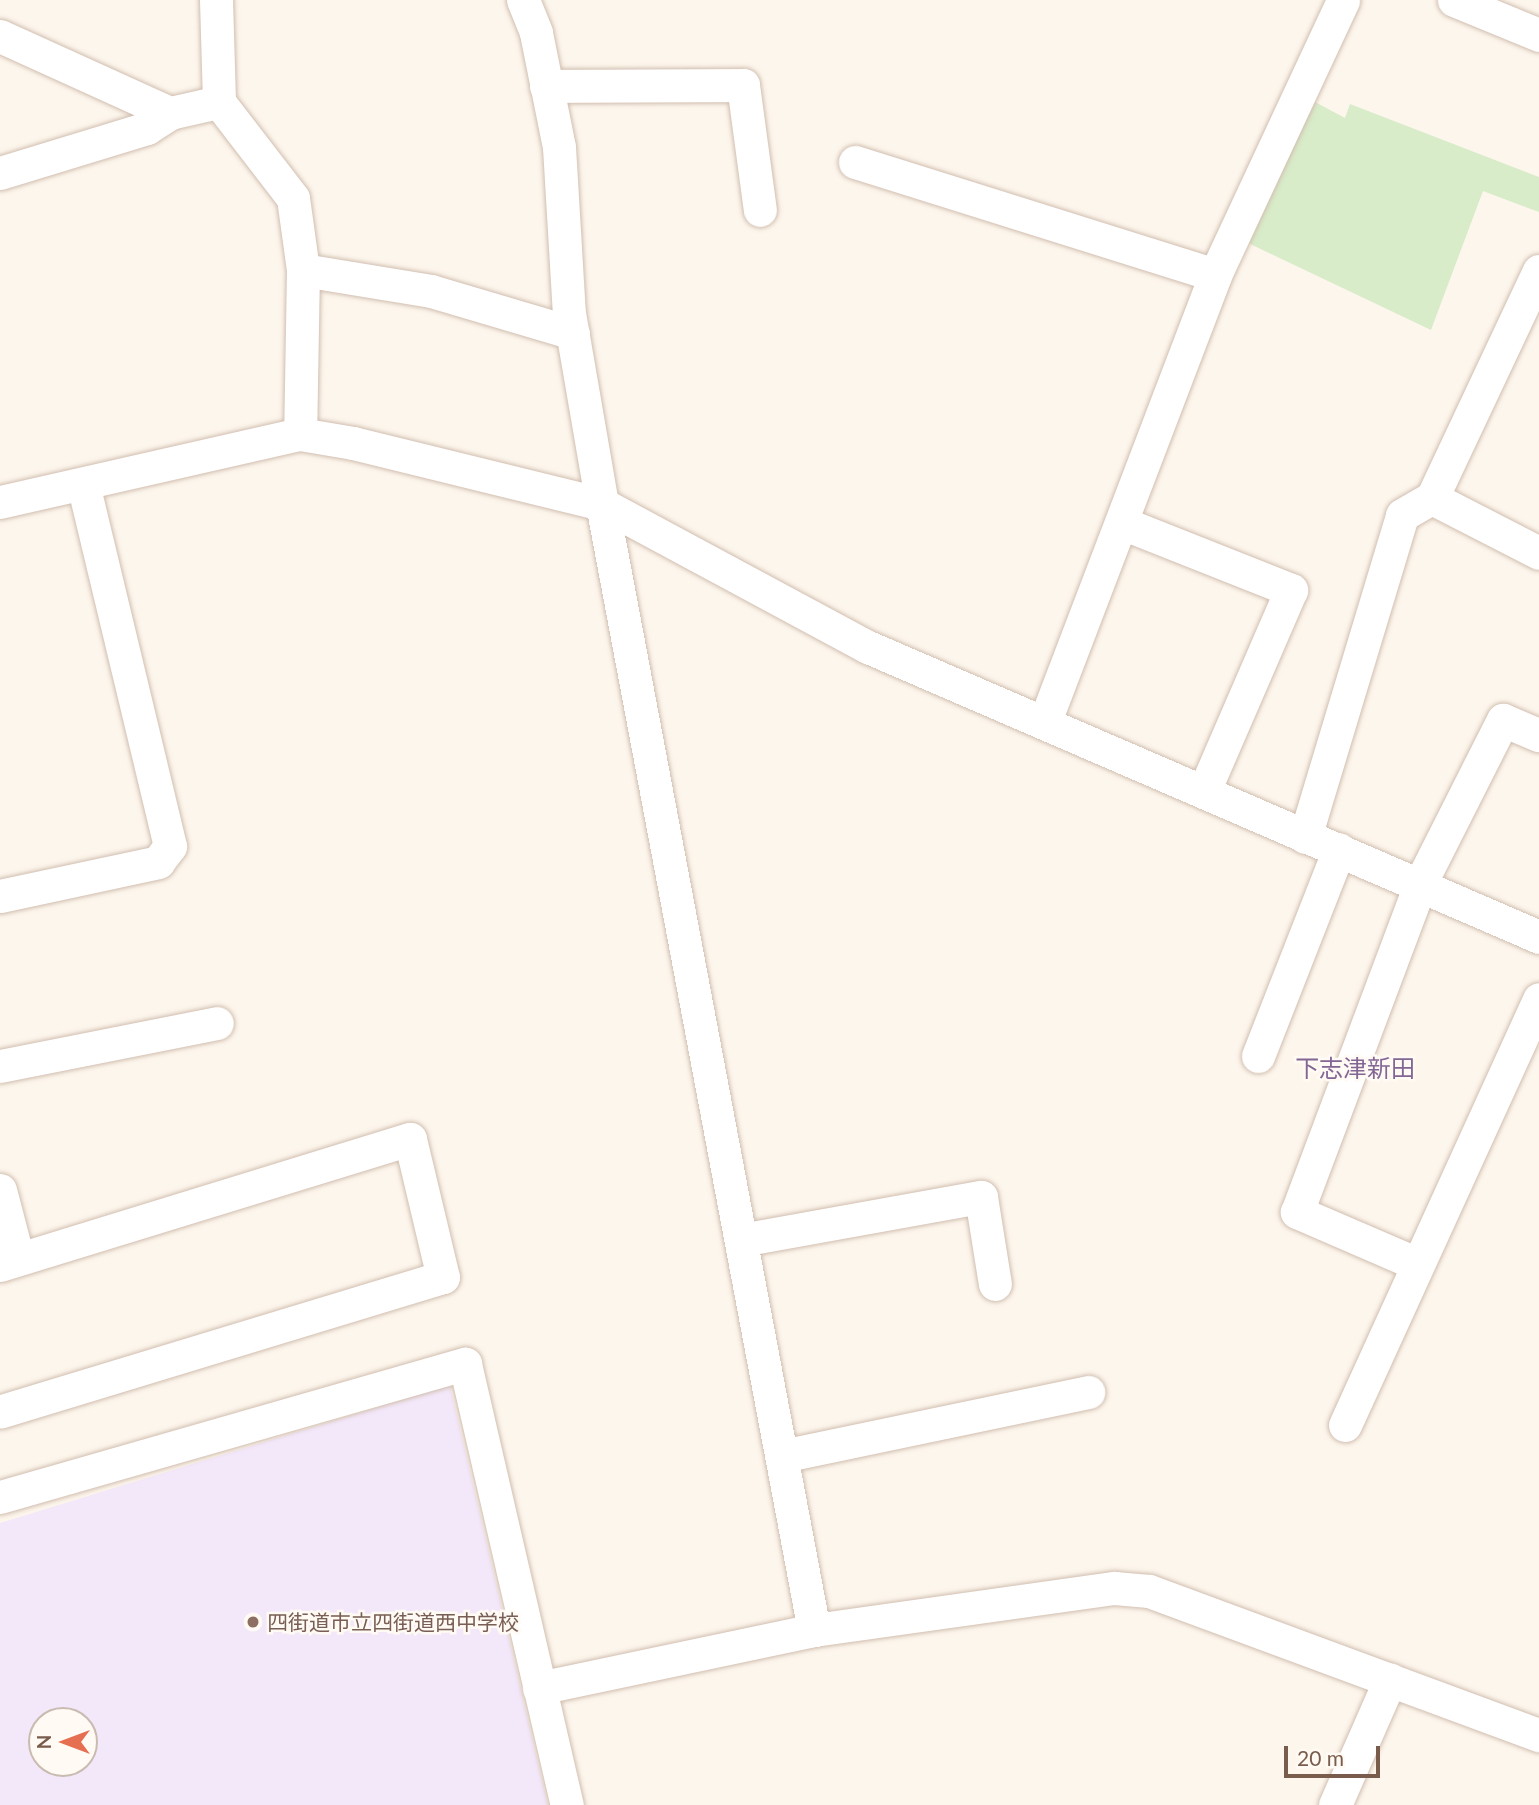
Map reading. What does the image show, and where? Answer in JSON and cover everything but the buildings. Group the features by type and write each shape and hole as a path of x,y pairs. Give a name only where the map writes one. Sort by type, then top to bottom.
{"street":[{"path":"216,0 219,102 293,198 303,270 300,434"},
{"path":"523,0 536,33 559,147 573,333 602,504 814,1630"},
{"path":"1045,721 1215,275 1343,0"},
{"path":"1454,0 1539,34"},
{"path":"0,36 170,113"},
{"path":"546,86 743,85 760,210"},
{"path":"0,173 147,128 170,113 219,102"},
{"path":"855,162 1215,275"},
{"path":"303,270 431,291 573,333"},
{"path":"1305,837 1402,515 1432,498 1539,271"},
{"path":"0,502 300,434 354,443 602,504 868,647 1045,721 1305,837 1339,849 1539,937"},
{"path":"0,896 159,862 170,846 83,484"},
{"path":"1432,498 1539,553"},
{"path":"1122,523 1291,590 1204,791"},
{"path":"1415,1263 1297,1212 1420,884 1503,720 1539,735"},
{"path":"1258,1056 1339,849"},
{"path":"1345,1425 1415,1263 1539,999"},
{"path":"0,1066 217,1023"},
{"path":"0,1190 9,1262 410,1139 443,1277 0,1412"},
{"path":"741,1240 981,1197 995,1284"},
{"path":"0,1497 465,1364 567,1805"},
{"path":"782,1456 1088,1392"},
{"path":"539,1688 814,1630 1114,1588 1149,1591 1539,1735"},
{"path":"1335,1805 1390,1680"}],"shaded area":[{"name":"四街道市立四街道西中学校","path":"450,1385 548,1805 0,1805 0,1523"}],"green space":[{"path":"1315,102 1345,118 1350,104 1539,177 1539,212 1483,191 1431,330 1248,243 1296,127"}],"place":[{"name":"四街道市立四街道西中学校","path":"253,1622"}],"district":[{"name":"下志津新田","path":"1355,1068"}]}
